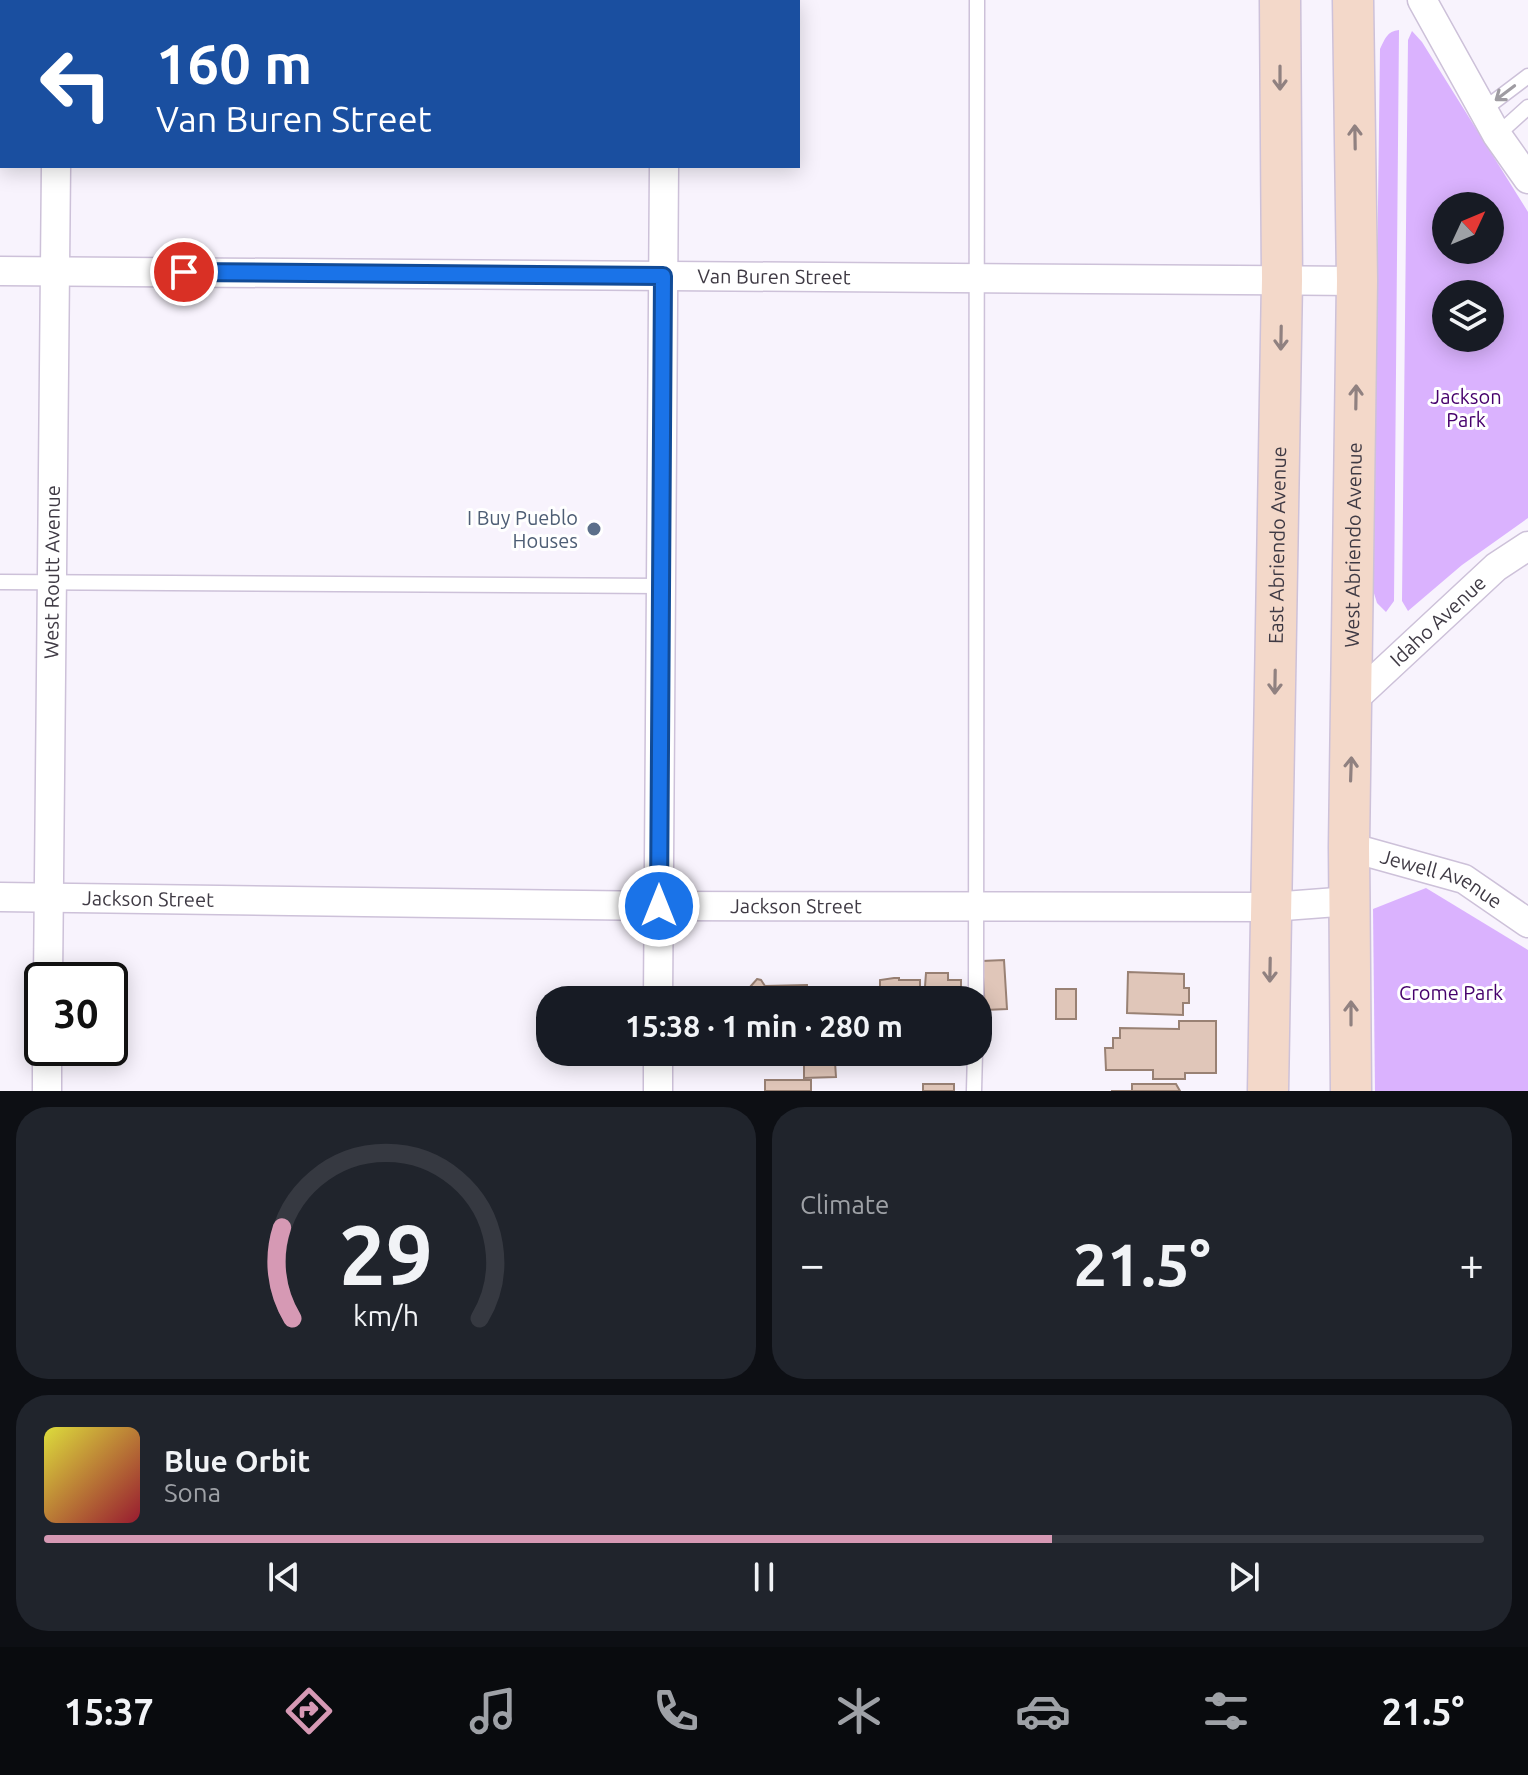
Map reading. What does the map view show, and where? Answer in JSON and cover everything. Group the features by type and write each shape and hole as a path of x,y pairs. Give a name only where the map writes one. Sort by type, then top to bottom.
{"main road":[{"name":"East Abriendo Avenue","path":"1268,1091 1282,280 1280,0"},
{"name":"West Abriendo Avenue","path":"1351,1091 1349,847 1357,281 1353,0"}],"street":[{"path":"1422,0 1497,135 1528,179"},
{"name":"West Routt Avenue","path":"48,962 56,168"},
{"path":"658,986 664,168"},
{"name":"Van Buren Street","path":"0,271 1357,281"},
{"name":"Idaho Avenue","path":"1353,700 1496,567 1528,546"},
{"name":"Jewell Avenue","path":"1349,847 1464,879 1528,923"},
{"name":"Jackson Street","path":"0,897 659,906 1271,907 1350,901"},
{"path":"47,1066 47,1091"},
{"path":"658,1066 658,1091"}],"lane":[{"path":"976,986 977,0"},
{"path":"1483,110 1528,76"},
{"path":"1497,135 1528,107"},
{"path":"0,582 661,586"},
{"path":"974,1091 975,1066"}],"green space":[{"path":"1399,30 1394,601 1386,612 1377,603 1373,590 1380,49 1389,34"},
{"name":"Jackson Park","path":"1412,31 1422,42 1528,212 1528,518 1462,565 1408,611 1402,601 1408,40"},
{"name":"Crome Park","path":"1426,888 1528,950 1528,1091 1375,1091 1373,909"}],"building":[{"path":"1004,960 1007,1009 992,1010 992,986 984,986 982,961"},
{"path":"1128,972 1184,974 1184,988 1189,988 1189,1003 1183,1003 1183,1015 1127,1013"},
{"path":"926,973 948,973 948,980 961,980 961,986 925,986"},
{"path":"757,979 765,986 751,986"},
{"path":"880,980 920,980 920,986 880,986"},
{"path":"1056,989 1076,989 1076,1019 1056,1019"},
{"path":"1179,1021 1216,1021 1216,1073 1185,1073 1185,1079 1153,1079 1153,1070 1106,1070 1105,1048 1113,1048 1113,1038 1120,1038 1120,1028 1179,1029"},
{"path":"804,1066 835,1066 836,1077 804,1078"},
{"path":"765,1080 811,1080 811,1091 765,1091"},
{"path":"923,1084 954,1084 954,1091 923,1091"},
{"path":"1132,1084 1176,1084 1180,1091 1132,1091"}],"place":[{"name":"I Buy Pueblo Houses","path":"594,529"}],"route":[{"path":"184,272 663,276 659,906"}]}
